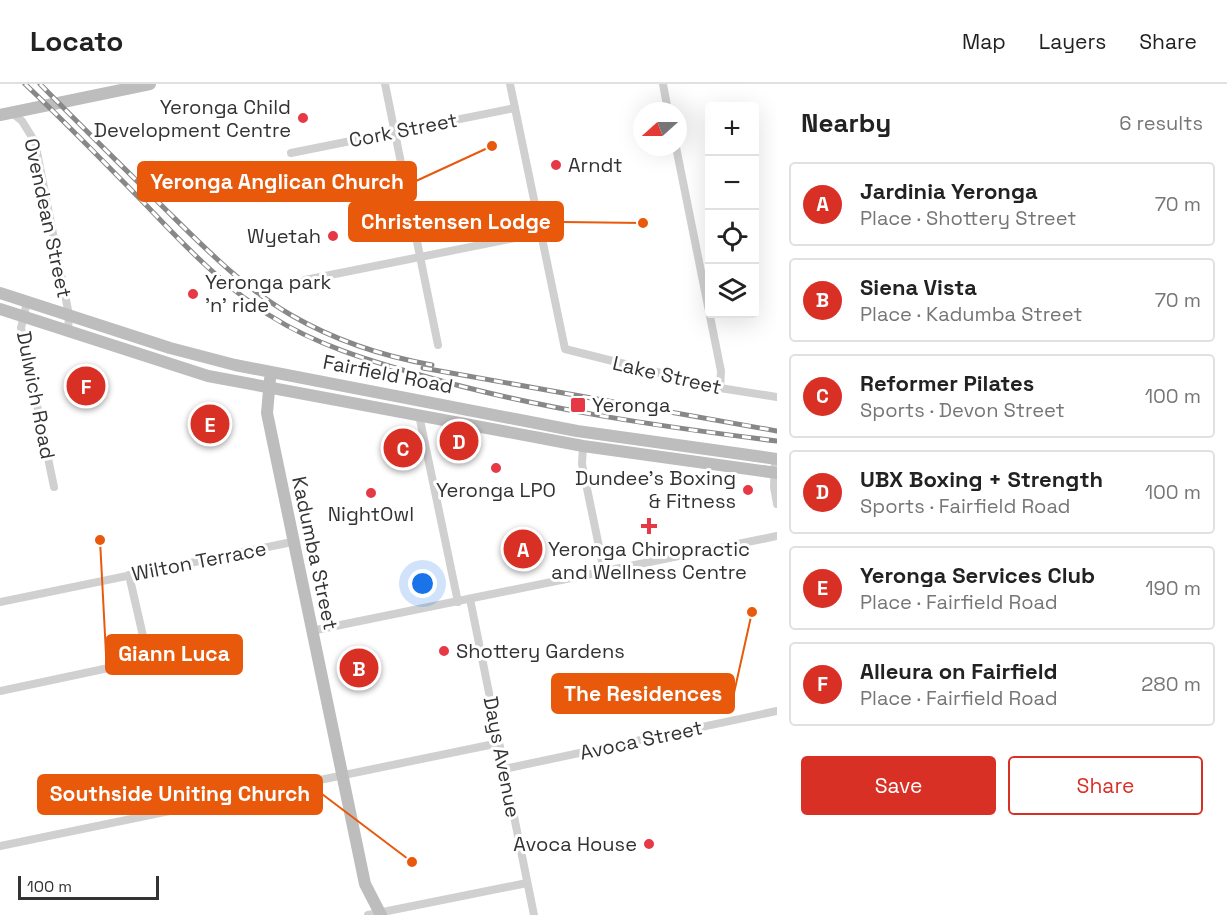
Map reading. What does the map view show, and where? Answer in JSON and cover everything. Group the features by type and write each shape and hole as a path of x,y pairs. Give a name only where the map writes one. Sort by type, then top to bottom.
{"main road":[{"path":"5,114 150,84"},
{"name":"Fairfield Road","path":"0,293 170,348 271,372 577,430 776,459"},
{"name":"Fairfield Road","path":"0,309 163,364 208,376 583,446 775,473"},
{"name":"Kadumba Street","path":"271,372 267,413 292,542 365,884 376,914"}],"street":[{"path":"385,84 438,345"},
{"path":"292,289 305,280 540,233 510,84"},
{"path":"663,84 666,102"},
{"name":"Cork Street","path":"291,153 515,108"},
{"name":"Ovendean Street","path":"5,114 22,121 35,142 69,315 68,331"},
{"path":"678,156 721,371 720,388"},
{"name":"Lake Street","path":"540,233 565,349 720,388 777,398"},
{"name":"Dulwich Road","path":"27,302 22,317 23,338 54,487"},
{"path":"419,415 458,602"},
{"path":"583,446 582,464 604,571"},
{"path":"776,459 777,504"},
{"path":"311,631 777,536"},
{"name":"Wilton Terrace","path":"0,602 292,542"},
{"path":"0,691 132,663 142,658 146,649 129,575"},
{"name":"Days Avenue","path":"470,599 534,915"},
{"name":"Avoca Street","path":"504,769 777,711"},
{"path":"0,846 499,743"},
{"path":"376,914 527,883"}],"railway":[{"path":"25,84 220,278 252,304 305,335 381,364 509,398 597,415 777,441"},
{"path":"40,84 203,246 272,303 307,324 341,339 377,352 432,365"},
{"path":"423,368 777,431"}],"place":[{"name":"Yeronga Child Development Centre","path":"303,118"},
{"name":"Yeronga Anglican Church","path":"492,146"},
{"name":"Arndt","path":"556,165"},
{"name":"Christensen Lodge","path":"643,223"},
{"name":"Wyetah","path":"333,236"},
{"name":"Yeronga park 'n' ride","path":"193,294"},
{"name":"Alleura on Fairfield","path":"86,386"},
{"name":"Yeronga","path":"578,405"},
{"name":"Yeronga Services Club","path":"210,424"},
{"name":"UBX Boxing + Strength","path":"459,441"},
{"name":"Reformer Pilates","path":"403,448"},
{"name":"Yeronga LPO","path":"496,468"},
{"name":"Dundee's Boxing & Fitness","path":"748,490"},
{"name":"NightOwl","path":"371,493"},
{"name":"Yeronga Chiropractic and Wellness Centre","path":"649,526"},
{"name":"Giann Luca","path":"100,540"},
{"name":"Jardinia Yeronga","path":"523,549"},
{"name":"The Residences","path":"752,612"},
{"name":"Shottery Gardens","path":"444,651"},
{"name":"Siena Vista","path":"359,668"},
{"name":"Avoca House","path":"649,844"},
{"name":"Southside Uniting Church","path":"412,862"}]}
